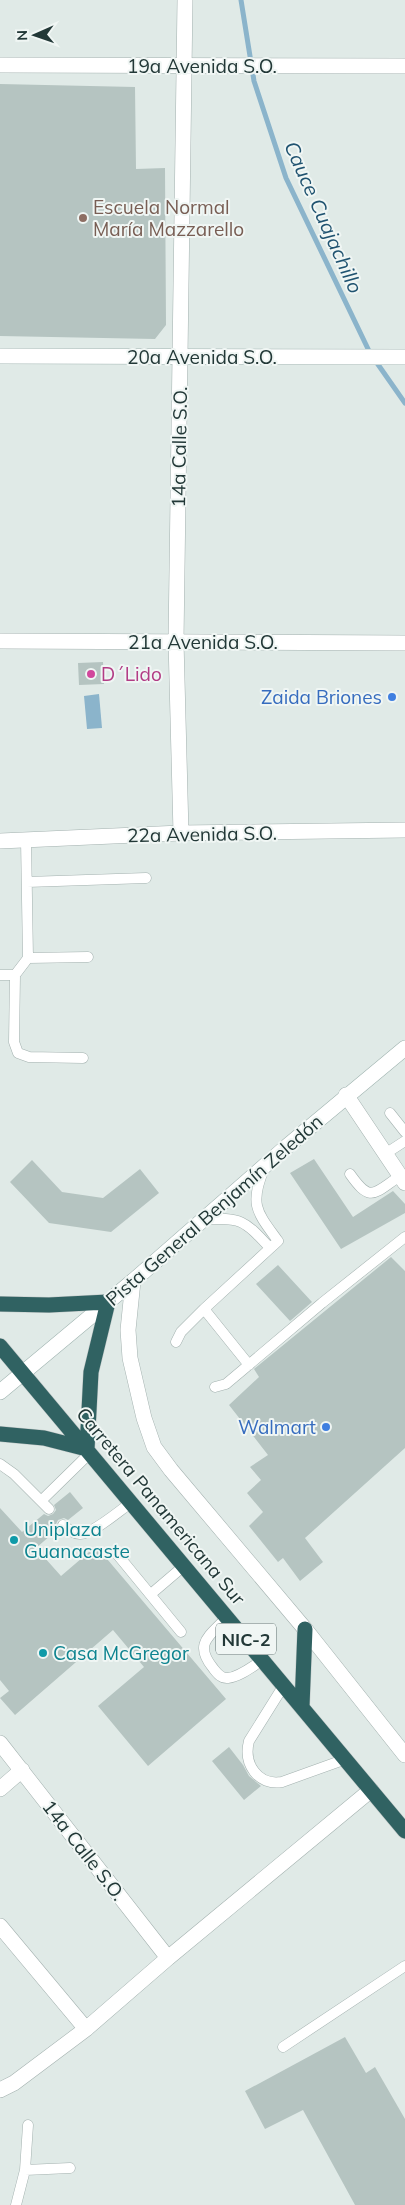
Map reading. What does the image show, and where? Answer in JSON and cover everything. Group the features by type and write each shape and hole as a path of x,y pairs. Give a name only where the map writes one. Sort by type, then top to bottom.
{"highway":[{"path":"0,1304 49,1306 108,1302 91,1372 88,1451 44,1438 0,1434"},
{"name":"Carretera Panamericana Sur","path":"0,1346 405,1831"},
{"path":"302,1706 305,1629"}],"street":[{"name":"14a Calle S.O.","path":"181,833 176,641 185,0"},
{"name":"19a Avenida S.O.","path":"0,65 405,66"},
{"name":"20a Avenida S.O.","path":"0,356 397,357"},
{"name":"21a Avenida S.O.","path":"0,641 405,643"},
{"name":"22a Avenida S.O.","path":"0,841 181,833 405,830"},
{"name":"Pista General Benjamín Zeledón","path":"0,1392 133,1282 346,1095 405,1048"},
{"path":"346,1095 403,1179"},
{"path":"133,1282 128,1330 130,1358 144,1418 154,1447 170,1470 305,1629 405,1755"},
{"name":"14a Calle S.O.","path":"0,1743 168,1958"},
{"path":"0,1789 22,1770"},
{"path":"0,2090 14,2083 86,2029 168,1958 372,1790"},
{"path":"0,1926 86,2029"}],"lane":[{"path":"26,840 28,958 15,974 14,1042 18,1054 29,1057 83,1058"},
{"path":"27,882 146,878"},
{"path":"28,958 88,957"},
{"path":"0,975 15,974"},
{"path":"390,1113 405,1132"},
{"path":"385,1154 405,1141"},
{"path":"266,1165 255,1195 256,1208 274,1245"},
{"path":"350,1174 361,1190 368,1193 376,1192 403,1179"},
{"path":"202,1220 235,1219 274,1245"},
{"path":"214,1387 226,1384 405,1237"},
{"path":"176,1342 180,1332 274,1245"},
{"path":"204,1310 249,1365"},
{"path":"42,1500 88,1451"},
{"path":"0,1464 14,1474 49,1509"},
{"path":"63,1525 71,1532 79,1534 88,1533 132,1502"},
{"path":"117,1554 181,1632"},
{"path":"151,1594 184,1565"},
{"path":"228,1617 205,1640 202,1649 204,1657 220,1676 228,1678 236,1676 263,1660"},
{"path":"284,1685 248,1741 246,1751 248,1762 262,1780 272,1784 282,1782 346,1759"},
{"path":"283,2047 405,1966"},
{"path":"16,2205 25,2170 28,2124"},
{"path":"25,2170 70,2168"}],"water":[{"path":"99,694 102,728 87,729 84,696"}],"building":[{"name":"Escuela Normal María Mazzarello","path":"0,84 135,87 136,169 165,168 166,325 155,339 0,336"},
{"name":"D´Lido","path":"103,662 104,684 79,685 78,663"},
{"path":"314,1159 353,1217 393,1191 405,1204 405,1213 341,1249 290,1173"},
{"path":"32,1160 62,1192 103,1198 140,1169 159,1193 111,1232 49,1223 10,1182"},
{"name":"Walmart","path":"391,1257 405,1271 405,1448 305,1538 323,1562 300,1581 283,1558 278,1562 249,1526 263,1512 247,1493 261,1480 250,1467 268,1455 229,1405 259,1377 254,1369"},
{"path":"278,1265 312,1302 290,1321 256,1284"},
{"name":"Casa McGregor","path":"70,1492 83,1508 68,1520 64,1518 58,1520 56,1524 58,1529 36,1548 61,1576 96,1546 226,1699 148,1766 98,1706 144,1667 113,1630 15,1715 0,1698 9,1691 0,1680 0,1508 22,1532 44,1514 48,1516 53,1514 56,1510 54,1505"},
{"path":"229,1747 249,1776 261,1786 244,1800 212,1761"},
{"path":"345,2037 366,2073 375,2067 405,2119 405,2205 355,2205 303,2110 265,2129 245,2091"}],"waterway":[{"name":"Cauce Cuajachillo","path":"241,0 254,81 286,178 370,353 405,403"}],"place":[{"name":"Escuela Normal María Mazzarello","path":"83,218"},
{"name":"D´Lido","path":"91,674"},
{"name":"Zaida Briones","path":"392,697"},
{"name":"Walmart","path":"326,1427"},
{"name":"Uniplaza Guanacaste","path":"14,1540"},
{"name":"Casa McGregor","path":"43,1653"}]}
